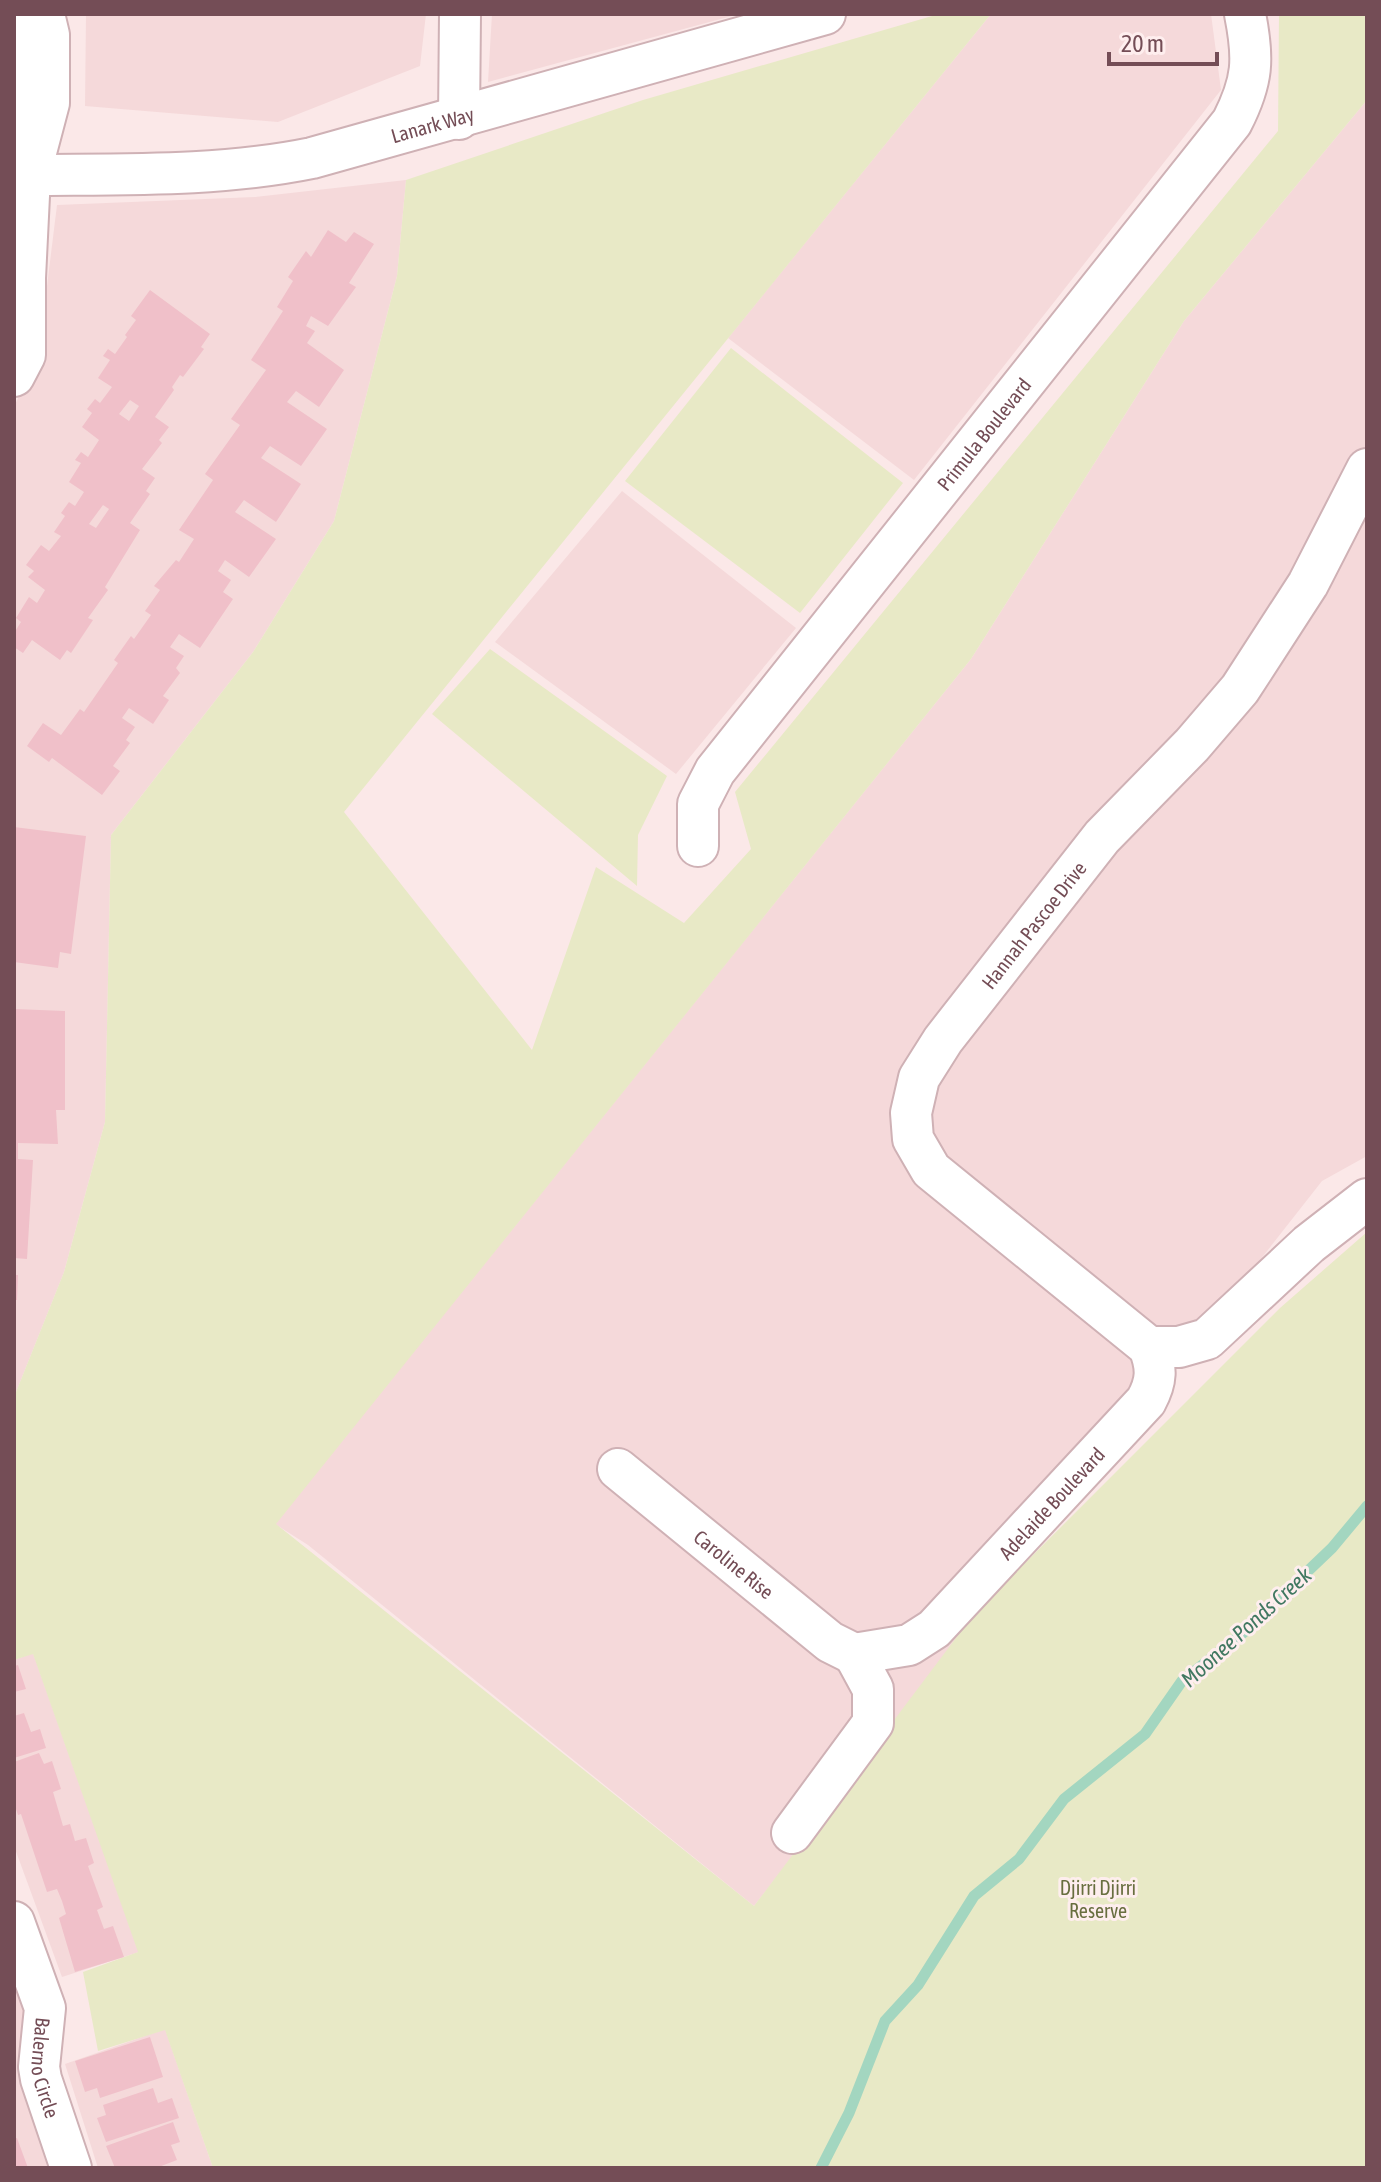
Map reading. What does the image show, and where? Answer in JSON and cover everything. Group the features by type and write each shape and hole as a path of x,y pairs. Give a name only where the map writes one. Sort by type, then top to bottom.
{"street":[{"path":"23,14 16,33 14,108 30,175"},
{"path":"14,376 25,355 19,289 30,175 49,103 49,35 44,14"},
{"path":"459,119 460,14"},
{"name":"Lanark Way","path":"30,175 205,173 312,158 825,14"},
{"name":"Primula Boulevard","path":"698,846 698,804 715,771 1232,122 1245,97 1252,69 1245,14"},
{"name":"Hannah Pascoe Drive","path":"1149,1347 931,1170 913,1139 912,1105 919,1078 943,1040 1092,849 1192,745 1240,689 1308,584 1367,469"},
{"path":"1149,1347 1179,1347 1207,1339 1309,1244 1367,1199"},
{"name":"Adelaide Boulevard","path":"854,1654 909,1645 934,1629 1146,1401 1154,1387 1156,1366 1149,1347"},
{"name":"Caroline Rise","path":"618,1469 830,1642 854,1654"},
{"path":"792,1833 873,1723 873,1689 854,1654"},
{"name":"Balerno Circle","path":"14,1922 45,2008 40,2073 71,2168"}],"shaded area":[{"path":"86,14 426,14 420,66 278,122 85,106"},
{"path":"492,14 739,14 488,82"},
{"path":"991,14 1211,14 1221,90 914,480 728,338"},
{"path":"1367,100 1367,1156 1322,1181 754,1906 308,1545 275,1524 971,659 1184,321"},
{"path":"406,180 397,276 334,521 253,652 111,835 105,1122 64,1272 14,1397 14,407 39,351 57,205 255,197"},
{"path":"622,491 796,628 676,774 495,642"},
{"path":"33,1653 139,1952 62,1977 14,1846 14,1660"},
{"path":"14,1960 33,2016 54,2168 14,2168"},
{"path":"165,2029 213,2168 98,2168 65,2064"}],"green space":[{"name":"Djirri Djirri Reserve","path":"939,14 991,14 344,812 532,1050 596,867 684,923 751,849 735,792 1278,131 1279,14 1367,14 1367,100 1184,321 971,659 276,1524 754,1906 974,1614 1280,1308 1367,1232 1367,2168 213,2168 165,2030 98,2051 83,1972 138,1952 33,1654 14,1660 14,1397 64,1272 105,1122 111,835 253,652 334,521 397,276 406,180 643,100"},
{"path":"731,348 903,483 800,613 625,481"},
{"path":"490,649 667,776 638,835 637,886 432,714"}],"building":[{"path":"328,230 346,242 354,232 374,244 349,283 356,287 328,326 311,316 306,326 315,331 307,343 344,370 319,407 296,391 287,402 327,429 301,466 270,446 261,458 301,484 276,522 244,500 235,512 276,539 249,577 225,560 218,571 231,580 223,592 233,599 200,648 179,634 170,647 184,656 176,668 180,673 163,696 169,700 153,724 129,708 122,718 135,727 126,740 130,743 113,766 120,771 102,795 52,758 49,762 27,746 43,723 61,735 80,709 84,712 118,663 114,660 151,615 145,611 160,590 154,586 176,560 179,562 194,539 179,530 213,480 205,474 240,425 231,419 266,370 251,360 283,311 277,307 293,281 288,277 306,251 311,257"},
{"path":"150,290 210,334 201,347 204,349 183,377 180,375 172,387 174,390 155,417 169,427 159,440 162,443 142,469 155,478 146,491 150,494 130,523 140,530 105,587 108,590 88,618 93,620 71,653 67,650 60,660 32,640 23,653 14,647 14,633 21,622 16,618 29,597 37,603 45,590 28,577 34,571 26,565 41,545 49,551 61,536 54,532 65,516 61,513 69,502 75,506 84,492 69,482 81,463 75,460 81,452 88,457 99,440 82,427 92,413 87,409 95,399 100,403 112,387 98,378 110,360 103,356 108,349 115,354 127,337 125,335 136,320 131,316","holes":["130,400 139,406 129,421 119,414","103,505 109,509 96,528 89,524"]},
{"path":"14,827 86,836 71,954 60,952 58,968 14,962"},
{"path":"14,1009 65,1011 65,1110 56,1110 58,1144 18,1143 18,1159 33,1160 27,1259 14,1258"},
{"path":"14,1275 18,1275 17,1300 14,1300"},
{"path":"18,1665 26,1689 14,1692 14,1666"},
{"path":"24,1713 31,1732 40,1729 46,1748 14,1758 14,1716"},
{"path":"39,1753 44,1764 52,1761 61,1789 53,1792 63,1826 70,1824 75,1841 86,1838 94,1863 88,1866 103,1907 97,1910 104,1929 113,1926 124,1957 75,1972 59,1918 66,1914 62,1901 57,1889 47,1892 21,1814 18,1815 14,1803 14,1762"},
{"path":"150,2037 163,2077 100,2098 97,2088 85,2092 75,2061"},
{"path":"153,2088 158,2103 172,2098 179,2118 106,2142 97,2118 106,2115 103,2105"},
{"path":"173,2122 180,2142 171,2145 177,2160 156,2168 115,2168 106,2146"},
{"path":"17,2138 28,2168 14,2168 14,2139"}],"waterway":[{"name":"Moonee Ponds Creek","path":"821,2168 849,2113 885,2021 918,1985 974,1896 1019,1859 1064,1799 1145,1734 1182,1681 1243,1633 1332,1548 1367,1506"}]}
